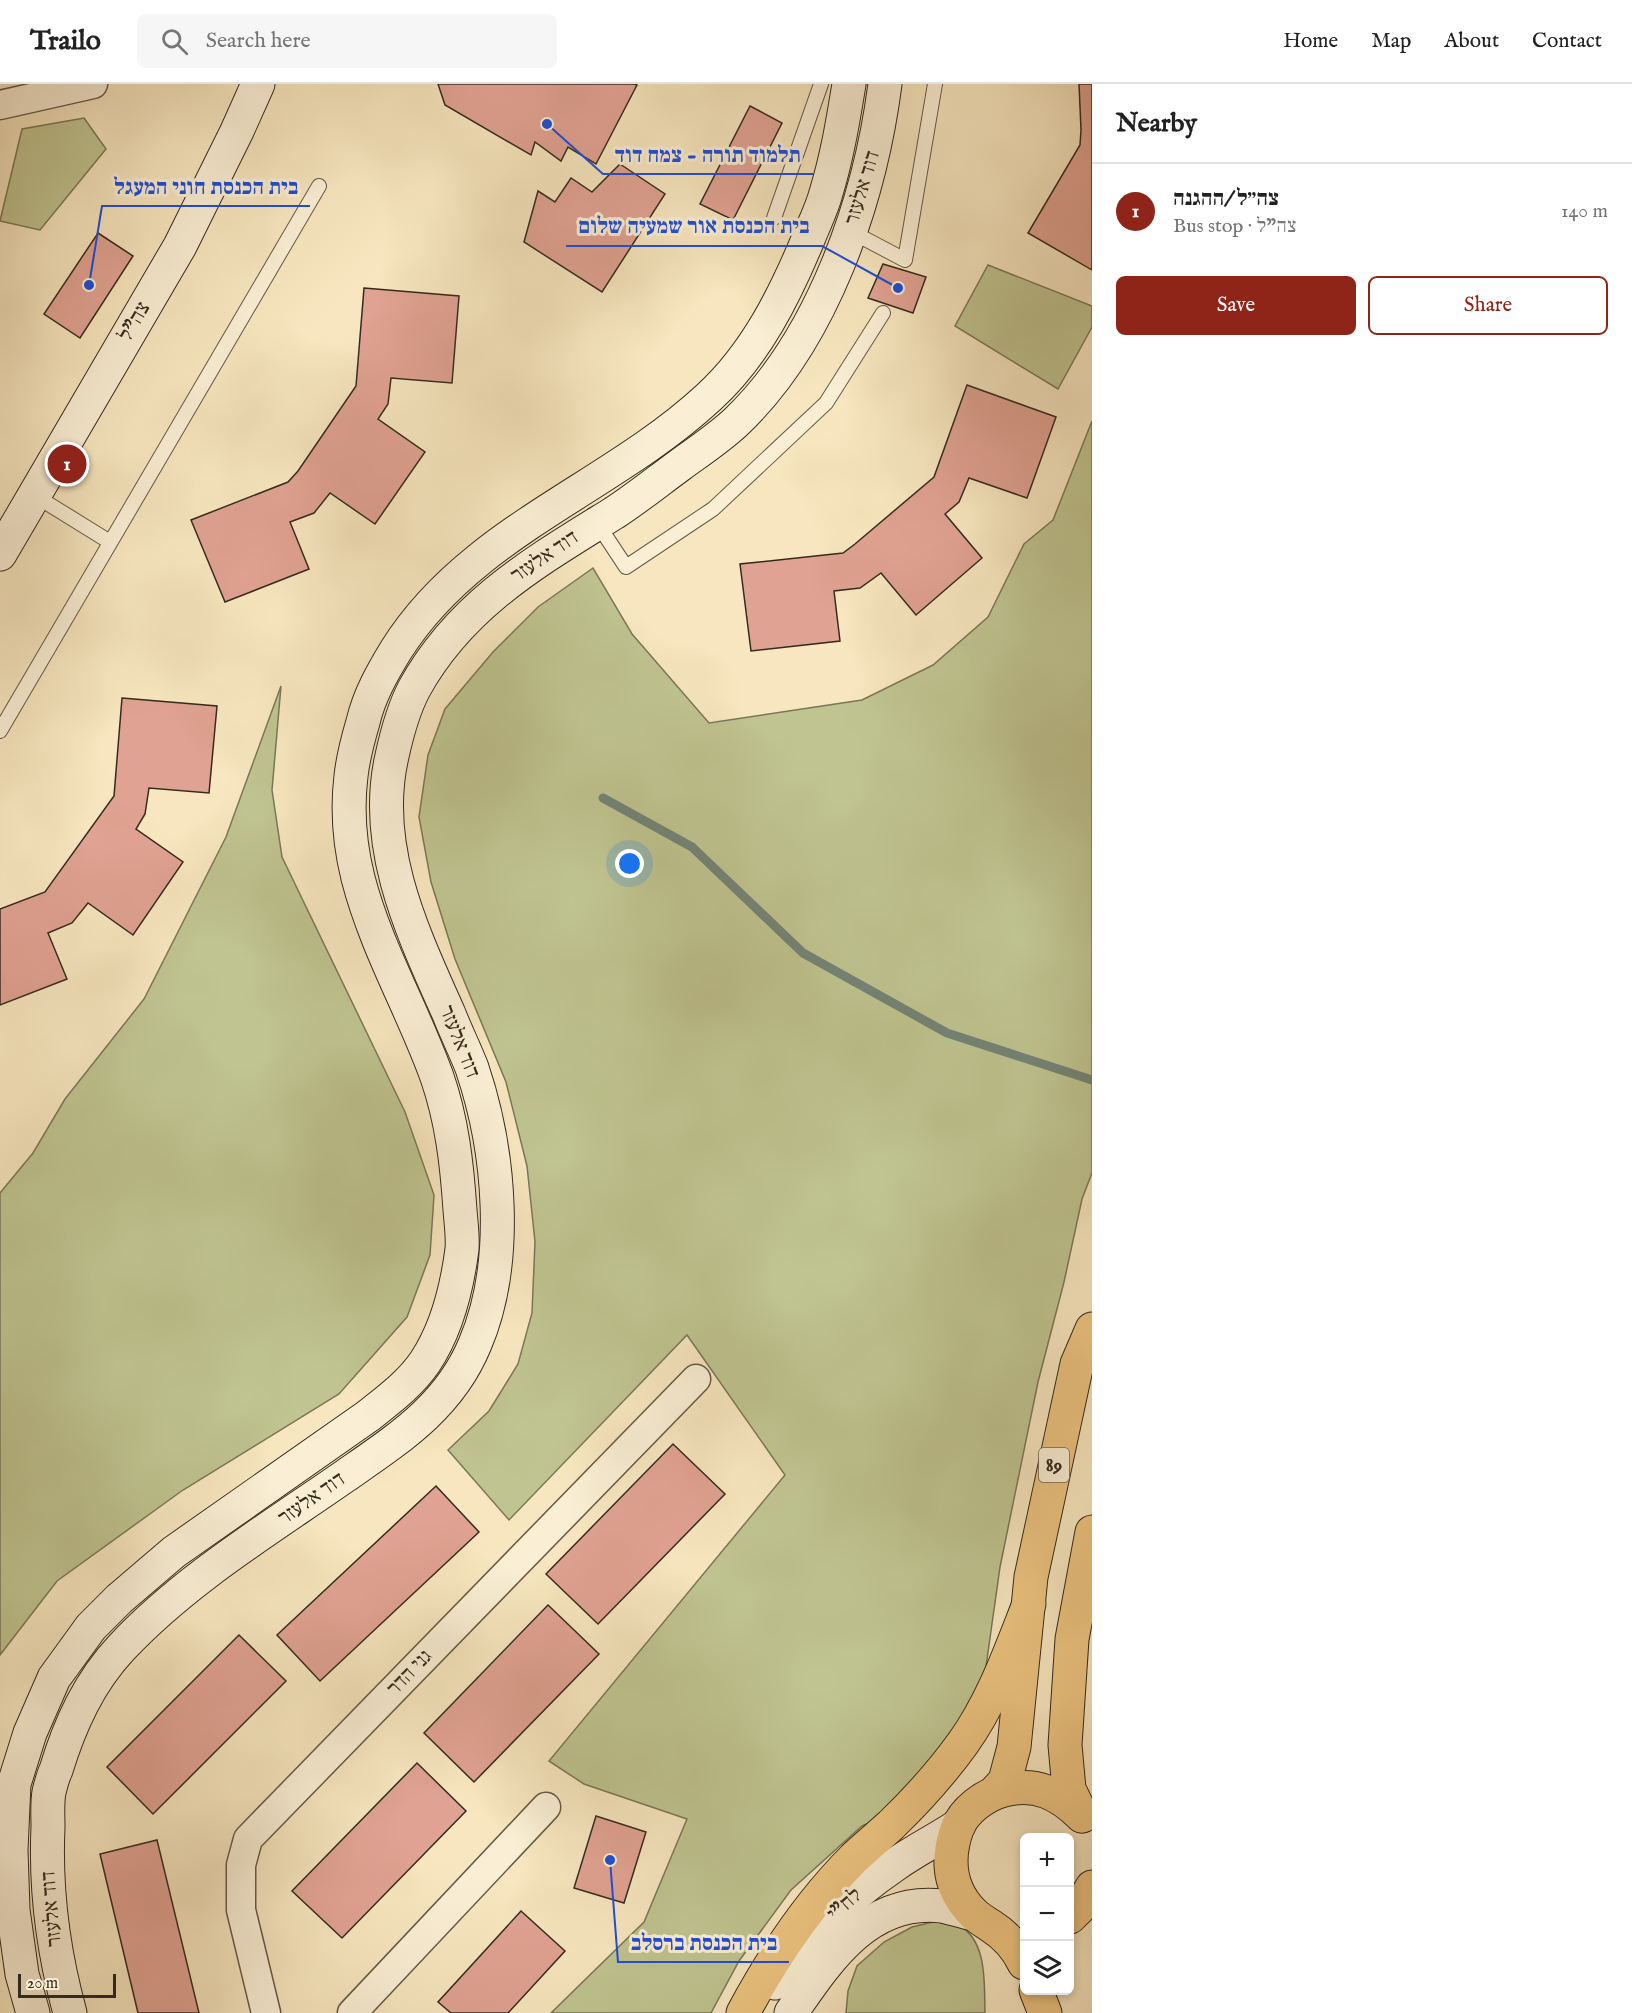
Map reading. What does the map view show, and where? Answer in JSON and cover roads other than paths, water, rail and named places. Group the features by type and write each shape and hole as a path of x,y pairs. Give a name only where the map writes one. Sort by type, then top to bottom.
{"highway":[{"name":"89","path":"1020,1954 997,1925 958,1896 950,1873 951,1848 958,1825 974,1806 994,1793 1005,1781 1014,1747 1031,1577 1041,1524 1077,1364 1092,1329"},
{"name":"89","path":"1087,1825 1068,1789 1065,1745 1072,1639 1092,1532"},
{"path":"743,2013 758,1985 793,1932 815,1904 854,1858 916,1799 964,1741 993,1692 1029,1604"},
{"name":"89","path":"994,1793 1017,1787 1041,1789 1064,1799 1087,1825"},
{"path":"1074,1913 1082,1906 1092,1887"},
{"path":"1038,1995 1046,2013"},
{"path":"1046,2013 1048,1995"}],"street":[{"path":"0,105 93,84"},
{"name":"צה\"ל","path":"0,554 180,246 258,84"},
{"name":"דוד אלעזר","path":"33,2013 22,1974 13,1910 11,1850 14,1784 30,1733 54,1678 91,1627 119,1599 174,1552 398,1393 429,1355 442,1331 455,1290 462,1245 456,1154 448,1116 437,1077 379,945 357,876 350,823 351,775 364,717 379,677 407,633 436,597 469,566 528,523 600,479 678,422 710,396 743,359 771,319 796,268 825,197 841,135 849,84"},
{"name":"דוד אלעזר","path":"70,2013 57,1967 49,1907 47,1850 49,1790 63,1745 85,1696 118,1651 196,1580 422,1419 454,1384 475,1345 490,1298 498,1247 491,1149 483,1108 471,1065 413,933 393,869 386,820 386,779 398,728 412,693 436,654 492,593 548,553 620,509 735,423 772,382 802,337 829,283 860,207 876,142 885,84"},
{"name":"גני הדר","path":"266,2013 241,1910 241,1865 248,1839 696,1379"},
{"path":"352,2013 546,1807"},
{"name":"לח\"י","path":"759,2013 767,1996 797,1953 852,1896 958,1825"},
{"name":"לח\"י","path":"802,2006 850,1937 885,1914 901,1909 941,1906 997,1925"}],"lane":[{"path":"774,218 821,84"},
{"path":"850,231 905,260 934,84"},
{"path":"0,731 319,186"},
{"path":"597,523 627,567 713,509 826,403 884,314"},
{"path":"34,495 110,542"}],"waterway":[{"path":"603,798 692,847 803,953 947,1033 1092,1080"}],"place":[{"name":"תלמוד תורה - צמח דוד","path":"547,124"},
{"name":"בית הכנסת חוני המעגל","path":"89,285"},
{"name":"בית הכנסת אור שמעיה שלום","path":"898,288"},
{"name":"צה״ל /ההגנה","path":"67,464"},
{"name":"בית הכנסת ברסלב","path":"610,1860"}]}
